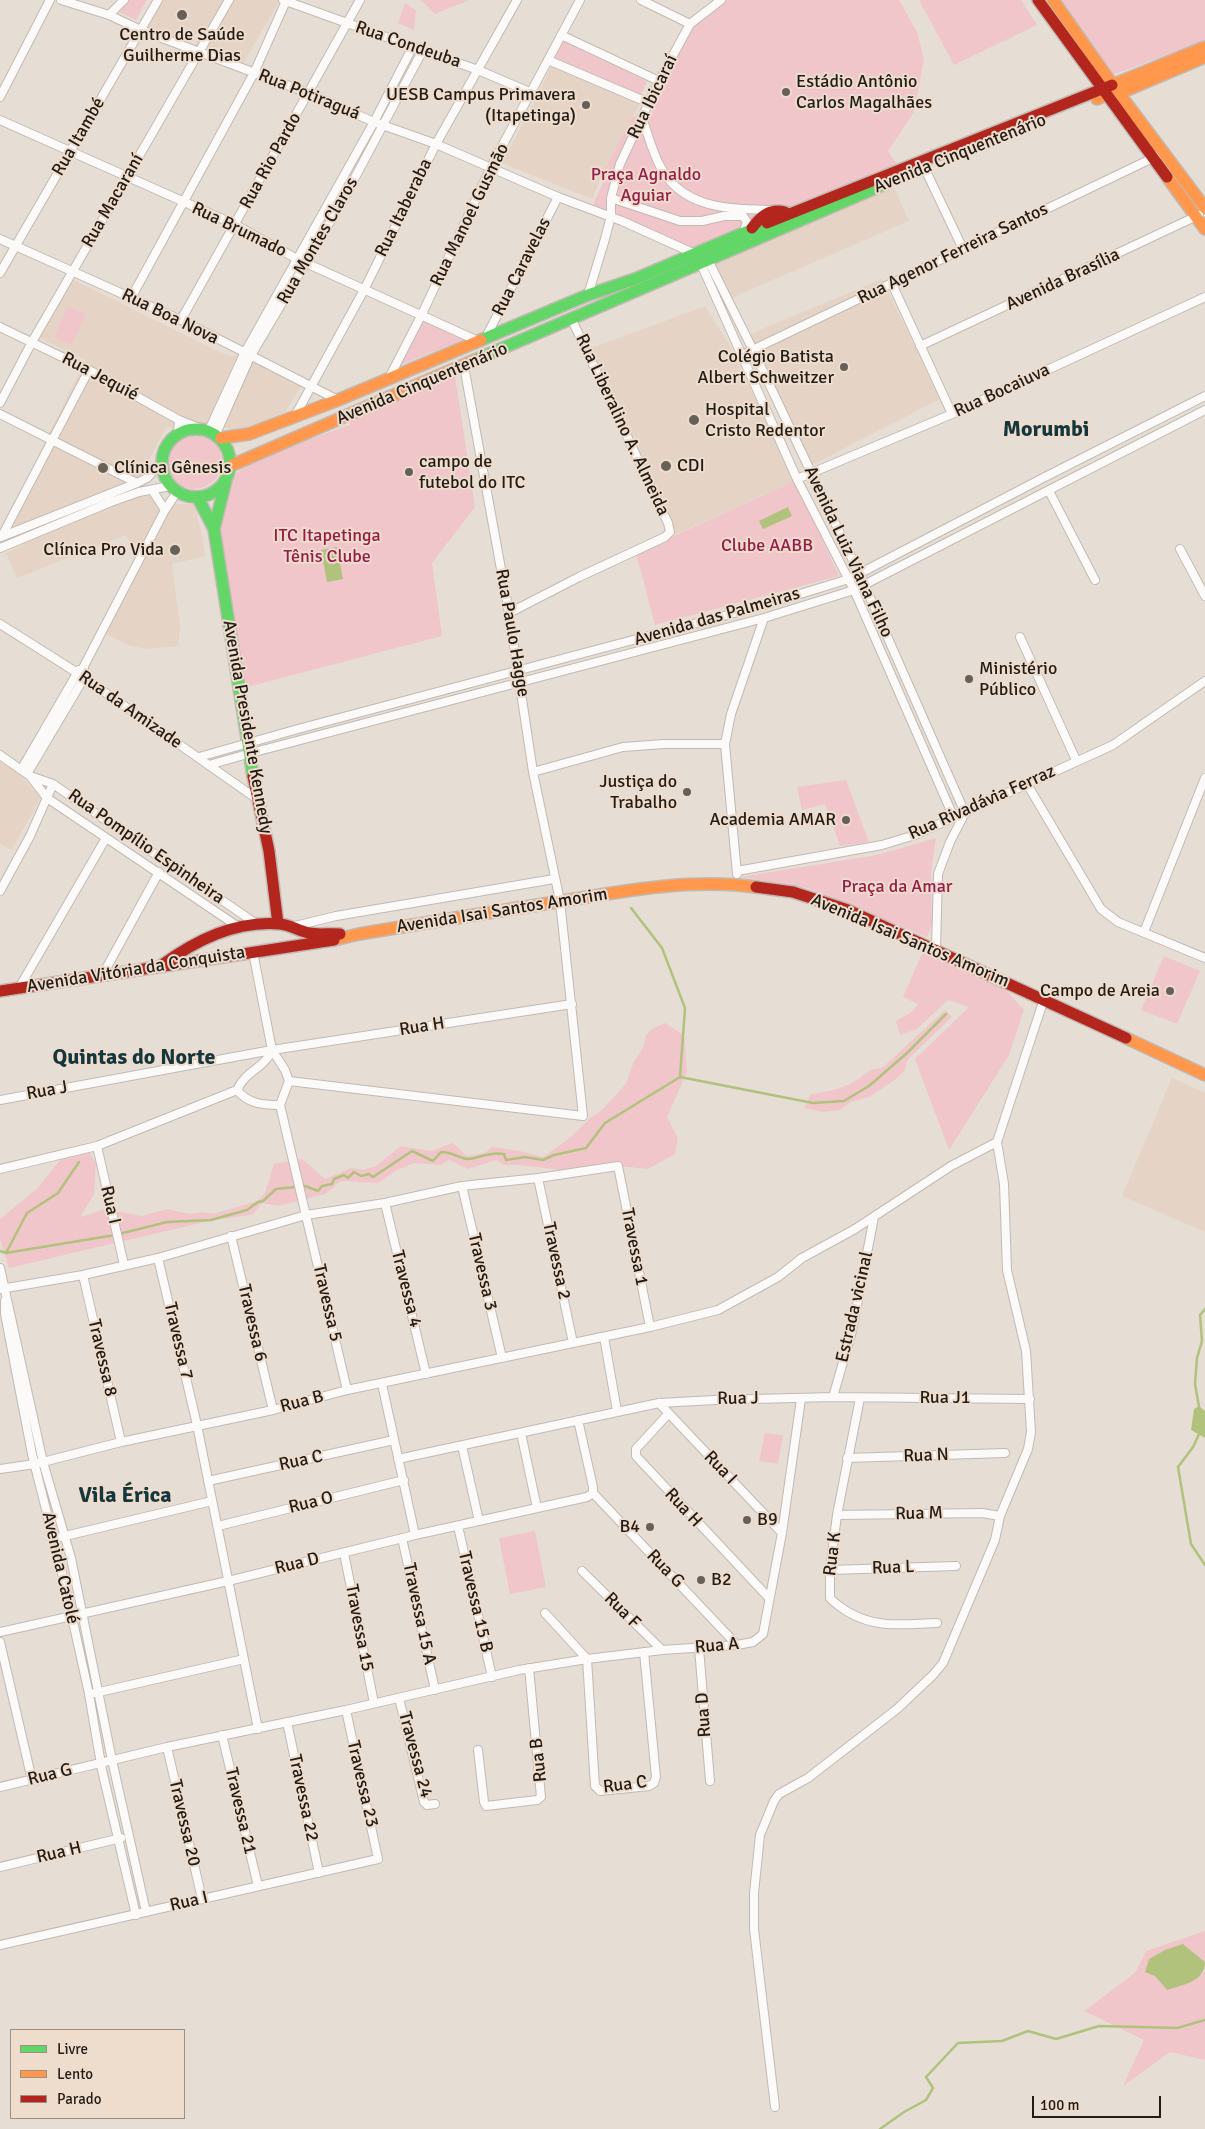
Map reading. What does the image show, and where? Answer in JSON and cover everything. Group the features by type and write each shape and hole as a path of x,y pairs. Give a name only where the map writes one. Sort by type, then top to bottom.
{"main road":[{"path":"1038,0 1111,90"},
{"path":"1053,0 1111,90 1202,212 1205,229"},
{"name":"Avenida Cinquentenário","path":"228,472 464,366 1111,90 1205,47"},
{"name":"Avenida Cinquentenário","path":"212,432 249,434 338,400 588,295 635,279 747,231 781,212 809,206 1111,90 1205,57"},
{"name":"Avenida Cinquentenário","path":"709,260 750,238 784,225 787,221 781,212"},
{"path":"588,295 615,301"},
{"path":"188,428 212,432 227,448 228,472 214,492 198,498 174,490 163,473 162,463 166,447 178,432 188,428"},
{"name":"Avenida Presidente Kennedy","path":"214,530 228,472"},
{"name":"Avenida Presidente Kennedy","path":"198,498 214,530 257,799 285,925 288,948"},
{"name":"Avenida Isai Santos Amorim","path":"271,950 560,901 666,886 737,884 793,892 848,910 1205,1074"},
{"path":"162,965 182,950 204,938 258,925 285,925 310,933 359,934"},
{"name":"Avenida Vitória da Conquista","path":"0,991 271,950"}],"street":[{"path":"0,97 50,0"},
{"name":"Rua Potiraguá","path":"61,0 109,15 141,30 308,93 384,126 436,144 558,197 611,216 693,253"},
{"path":"109,15 124,0"},
{"name":"Rua Itambé","path":"0,273 158,0"},
{"name":"Rua Macaraní","path":"0,403 32,342 229,0"},
{"name":"Rua Rio Pardo","path":"181,320 236,225 360,0"},
{"name":"Rua Itaberaba","path":"294,416 364,290 436,144 517,0"},
{"name":"Rua Manoel Gusmão","path":"389,378 422,314 491,167 580,0"},
{"path":"641,0 690,24"},
{"name":"Rua Ibicaraí","path":"588,295 611,216 610,198 620,164 659,81 690,24 721,0"},
{"path":"131,298 254,73 285,1"},
{"name":"Rua Condeuba","path":"285,1 295,2 348,24 478,70 532,93"},
{"path":"561,36 659,81"},
{"name":"Rua Montes Claros","path":"212,432 247,355 297,259 374,122 413,46"},
{"name":"Rua Montes Claros","path":"247,355 343,200 423,50"},
{"path":"548,60 649,103"},
{"path":"642,118 660,166 674,186 696,201 711,205 781,212"},
{"name":"Rua Brumado","path":"0,120 236,225 297,259 364,290 482,339"},
{"name":"Rua Agenor Ferreira Santos","path":"742,355 1158,155"},
{"path":"925,169 962,249"},
{"name":"Rua Caravelas","path":"482,339 558,197"},
{"path":"610,198 680,221 708,220 724,216 743,216 747,222 747,231"},
{"path":"708,220 711,205"},
{"name":"Avenida Brasília","path":"920,346 1202,212"},
{"name":"Rua Boa Nova","path":"0,239 181,320 338,400"},
{"name":"Avenida Luiz Viana Filho","path":"709,260 865,586 960,817"},
{"name":"Avenida Luiz Viana Filho","path":"709,260 742,355 797,479 849,579 960,817"},
{"path":"892,284 952,414"},
{"name":"Rua Bocaiuva","path":"797,479 952,414 1205,297"},
{"name":"Rua Liberalino A. Almeida","path":"509,613 578,577 665,537 670,532 668,523 572,320"},
{"name":"Rua Jequié","path":"0,327 89,370 179,420 212,432"},
{"name":"Rua Paulo Hagge","path":"464,366 521,683 533,772 560,901"},
{"path":"1,537 89,370"},
{"name":"Avenida das Palmeiras","path":"210,765 250,747 518,670 761,606 849,579 1205,396"},
{"name":"Avenida das Palmeiras","path":"199,757 250,747 521,683 704,632 764,618 854,590 1205,410"},
{"path":"0,414 137,483"},
{"path":"178,432 179,420"},
{"path":"1,537 137,483 147,478 162,463"},
{"path":"152,490 164,510"},
{"path":"0,548 139,492 174,490 84,666 76,672 26,773"},
{"path":"1050,491 1095,580"},
{"path":"932,536 938,548"},
{"path":"1180,549 1205,596"},
{"path":"737,884 725,744 731,714 764,618"},
{"name":"Rua da Amizade","path":"0,624 76,672 257,799"},
{"path":"1020,637 1076,760"},
{"path":"26,773 84,678 84,666"},
{"name":"Rua Rivadávia Ferraz","path":"737,871 882,845 915,835 960,817 1076,760 1113,745 1205,681"},
{"path":"533,772 623,747 664,744 725,744"},
{"name":"Rua Pompílio Espinheira","path":"0,756 26,773 53,784 258,925"},
{"name":"Rua Pompílio Espinheira","path":"26,773 47,798 240,928"},
{"path":"1144,932 1205,778"},
{"path":"1,889 30,836 53,784"},
{"path":"1027,784 1101,909 1111,918 1205,958"},
{"path":"936,949 938,874 960,817"},
{"path":"19,988 106,838"},
{"path":"102,976 159,872"},
{"path":"285,925 554,879"},
{"path":"289,1081 583,1116 560,901"},
{"path":"237,1090 242,1096 252,1102 265,1105 280,1105 289,1081 285,1070 272,1050 253,952"},
{"path":"776,2107 754,1929 754,1893 760,1835 774,1801 779,1794 808,1778 897,1709 939,1669 947,1656 995,1540 1000,1516 1028,1449 1031,1432 1026,1351 1007,1270 1004,1184 997,1142 1044,999"},
{"name":"Rua H","path":"272,1050 572,1004"},
{"path":"0,1168 97,1146 237,1090 247,1074 269,1059 272,1050"},
{"name":"Rua J","path":"0,1100 272,1050"},
{"name":"Travessa 5","path":"280,1105 347,1390"},
{"name":"Rua B","path":"0,1469 39,1463 121,1442 273,1410 347,1390 604,1337 718,1310 778,1277 802,1258 855,1229 951,1166 997,1142"},
{"name":"Rua I","path":"97,1146 124,1265"},
{"name":"Travessa 1","path":"538,1178 618,1166 650,1327"},
{"path":"3,1292 158,1258 306,1215 385,1203 462,1186 538,1178"},
{"name":"Travessa 2","path":"538,1178 573,1343"},
{"name":"Travessa 3","path":"462,1186 502,1358"},
{"name":"Travessa 4","path":"385,1203 426,1374"},
{"name":"Estrada vicinal","path":"833,1397 852,1332 874,1217"},
{"name":"Travessa 6","path":"231,1236 273,1410"},
{"name":"Travessa 7","path":"158,1258 197,1425 258,1729"},
{"name":"Avenida Catolé","path":"0,1268 5,1314 89,1694 101,1763 136,1915"},
{"name":"Travessa 8","path":"83,1275 121,1442"},
{"path":"398,1459 522,1434 618,1411 604,1337"},
{"path":"382,1384 415,1535"},
{"name":"Rua J","path":"618,1411 659,1403 833,1397 860,1398"},
{"name":"Rua J1","path":"860,1398 1030,1398"},
{"name":"Rua K","path":"860,1398 847,1458 838,1515 830,1570 830,1598 836,1604 860,1618 875,1624 936,1623"},
{"name":"Rua A","path":"287,1722 529,1668 644,1652 737,1645 753,1642 763,1634 782,1533 800,1399"},
{"name":"Rua I","path":"659,1403 782,1533"},
{"name":"Rua H","path":"668,1414 636,1449 636,1456 769,1598"},
{"path":"578,1420 593,1493"},
{"path":"522,1434 537,1508"},
{"name":"Rua C","path":"208,1481 394,1440"},
{"path":"462,1446 479,1521"},
{"name":"Rua N","path":"847,1458 1005,1453"},
{"name":"Avenida Catolé","path":"39,1463 65,1536 128,1837 146,1912"},
{"name":"Rua O","path":"218,1526 404,1480"},
{"name":"Rua D","path":"0,1632 228,1581 415,1535 587,1497 593,1493"},
{"name":"Rua G","path":"593,1493 737,1645"},
{"path":"54,1539 212,1501"},
{"name":"Rua M","path":"838,1515 982,1513 1000,1516"},
{"name":"Travessa 15 B","path":"458,1526 492,1677"},
{"name":"Travessa 15 A","path":"402,1538 435,1690"},
{"name":"Travessa 15","path":"344,1553 374,1703"},
{"name":"Rua L","path":"830,1570 956,1566"},
{"name":"Rua F","path":"582,1571 662,1650"},
{"path":"546,1613 586,1659"},
{"path":"0,1642 32,1780"},
{"name":"Rua D","path":"699,1648 710,1781"},
{"name":"Rua C","path":"586,1659 596,1788 600,1792 649,1786 654,1783 656,1777 644,1652"},
{"path":"89,1694 244,1659"},
{"name":"Rua B","path":"478,1750 486,1806 538,1800 542,1796 529,1668"},
{"name":"Travessa 24","path":"399,1698 424,1802 426,1805 435,1804"},
{"name":"Travessa 23","path":"346,1710 378,1859"},
{"name":"Rua G","path":"0,1787 167,1747 287,1722"},
{"name":"Travessa 22","path":"287,1722 319,1873"},
{"name":"Travessa 21","path":"222,1735 258,1886"},
{"name":"Travessa 20","path":"167,1747 202,1899"},
{"path":"118,1839 128,1837"},
{"name":"Rua H","path":"0,1866 118,1839"},
{"name":"Rua I","path":"0,1945 378,1859"}],"shaded area":[{"path":"158,0 280,0 241,67 194,48 200,33 176,42 141,30"},
{"path":"552,64 642,100 605,169 592,199 502,163"},
{"path":"893,185 909,221 731,298 713,261"},
{"path":"66,276 215,350 230,356 251,354 304,382 285,412 245,431 236,432 220,425 166,428 143,471 147,492 159,507 173,504 194,504 201,530 205,556 172,564 180,627 178,646 148,649 128,645 98,630 137,558 126,535 17,578 6,553 23,545 11,515 47,437 86,360 35,336"},
{"name":"Colégio Batista Albert Schweitzer","path":"882,279 940,399 810,466 748,335"},
{"name":"Hospital Cristo Redentor","path":"705,306 729,344 795,481 676,534 589,349"},
{"path":"788,507 792,516 763,529 759,521"},
{"path":"337,547 343,579 327,582 321,550"},
{"path":"0,760 20,774 33,790 42,795 12,850 0,844"},
{"path":"1172,1078 1205,1093 1205,1232 1122,1196"},
{"path":"1199,1406 1205,1411 1205,1438 1191,1430 1194,1409"},
{"path":"1183,1944 1205,1962 1204,1969 1192,1982 1167,1990 1155,1976 1145,1972 1149,1959 1165,1950"}],"green space":[{"path":"119,0 147,0 136,20 111,8"},
{"path":"421,0 469,0 435,14"},
{"name":"Estádio Antônio Carlos Magalhães","path":"722,0 899,0 917,32 924,59 914,112 888,151 897,165 811,198 771,222 689,251 592,208 605,178 605,169 632,117 653,115 649,103 690,24"},
{"path":"919,0 1021,0 1037,25 954,65"},
{"path":"1060,0 1205,0 1205,41 1112,75"},
{"path":"405,3 416,10 414,30 398,23"},
{"path":"562,41 647,81 641,95 554,59"},
{"path":"68,306 86,314 72,345 54,337"},
{"path":"418,316 468,338 390,369"},
{"name":"ITC Itapetinga Tênis Clube","path":"454,369 475,507 432,563 442,636 243,688 214,525 228,481 253,459 350,425 347,413"},
{"path":"188,433 200,433 210,437 218,445 222,461 218,477 210,485 200,489 188,489 178,485 170,477 166,467 166,455 170,445 178,437"},
{"name":"Clube AABB","path":"795,481 839,576 655,625 636,553"},
{"name":"Academia AMAR","path":"846,780 869,842 840,846 825,804 802,810 797,787"},
{"name":"Praça da Amar","path":"936,838 931,873 932,925 927,937 807,888 740,877 877,855"},
{"path":"923,951 991,981 1008,992 1024,1010 1009,1055 949,1150 915,1059 969,1007 948,1000 917,1029 900,1035 896,1021 913,1011 918,1004 903,997"},
{"name":"Campo de Areia","path":"1164,956 1200,971 1177,1024 1141,1010"},
{"path":"945,1010 952,1017 913,1054 907,1061 905,1070 895,1080 869,1097 851,1102 840,1110 822,1112 804,1108 811,1094 844,1087 869,1071 882,1068"},
{"path":"665,1023 684,1035 687,1072 667,1117 678,1138 675,1154 648,1169 618,1166 607,1172 561,1170 504,1165 496,1160 468,1169 449,1160 441,1165 415,1163 397,1170 378,1183 341,1181 325,1194 278,1206 262,1203 252,1215 213,1220 9,1268 0,1239 0,1219 38,1188 63,1156 87,1148 96,1164 94,1194 80,1217 105,1209 142,1216 167,1209 190,1214 202,1212 214,1214 257,1201 265,1193 274,1164 302,1159 325,1179 351,1168 363,1170 376,1166 401,1146 431,1151 453,1143 467,1156 485,1153 492,1147 543,1157 571,1137 590,1118 601,1111 626,1084 634,1061 643,1048 646,1035 652,1029"},
{"path":"765,1433 783,1435 778,1464 759,1461"},
{"path":"535,1531 546,1587 510,1594 499,1538"},
{"path":"1205,1931 1205,1962 1183,1944 1201,1975 1205,1969 1205,2060 1170,2052 1123,2086 1144,2040 1084,2011 1135,1973 1146,1951"}],"waterway":[{"path":"6,1253 115,1235 167,1222 211,1220 247,1210 258,1202 263,1201 276,1189 305,1186 318,1191 322,1186 332,1184 334,1179 344,1175 348,1178 354,1172 361,1176 369,1174 373,1177 412,1151 433,1161 441,1152 468,1159 499,1153 504,1154 506,1160 525,1157 543,1160 554,1155 586,1148 605,1123 680,1077 685,1008 662,948 631,908"},
{"path":"680,1077 813,1103 844,1101 869,1086 907,1053 946,1014"},
{"path":"0,1251 6,1253 27,1213 58,1193 79,1162"},
{"path":"1199,1407 1195,1384 1197,1358 1202,1341 1200,1315 1205,1309"},
{"path":"1200,1432 1193,1447 1178,1467 1191,1544 1205,1565"},
{"path":"880,2129 904,2112 926,2100 933,2088 926,2077 958,2043 1002,2041 1028,2031 1056,2039 1099,2026 1177,2028 1205,2020"}],"traffic: fast":[{"path":"475,360 885,184"},
{"path":"481,340 588,295 635,279 767,223"},
{"path":"189,429 203,429 215,434 225,444 230,456 230,463 230,470 225,482 215,492 203,497 189,497 177,492 167,482 162,470 162,456 167,444 177,434 189,429"},
{"path":"214,529 226,480"},
{"path":"198,498 214,529 253,776"}],"traffic: slow":[{"path":"1053,0 1112,84 1205,208"},
{"path":"1112,85 1205,47"},
{"path":"1097,99 1108,94 1120,93 1205,57"},
{"path":"1167,177 1205,229"},
{"path":"221,438 249,434 338,400 481,340"},
{"path":"230,466 475,360"},
{"path":"334,940 359,934 631,890 707,884 756,887"},
{"path":"1126,1038 1205,1075"}],"traffic: jam":[{"path":"1038,0 1167,177"},
{"path":"767,223 1112,85"},
{"path":"752,228 762,217 770,212 780,211 785,212 786,215"},
{"path":"253,776 269,851 278,924"},
{"path":"756,887 793,892 848,910 1126,1038"},
{"path":"162,965 203,940 248,925 280,924 309,933 340,934"},
{"path":"0,991 334,940"}],"place":[{"name":"Centro de Saúde Guilherme Dias","path":"182,15"},
{"name":"Estádio Antônio Carlos Magalhães","path":"786,92"},
{"name":"UESB Campus Primavera (Itapetinga)","path":"586,105"},
{"name":"Colégio Batista Albert Schweitzer","path":"844,367"},
{"name":"Hospital Cristo Redentor","path":"694,420"},
{"name":"CDI","path":"666,466"},
{"name":"Clínica Gênesis","path":"103,468"},
{"name":"campo de futebol do ITC","path":"409,472"},
{"name":"Clínica Pro Vida","path":"175,550"},
{"name":"Ministério Público","path":"969,679"},
{"name":"Justiça do Trabalho","path":"687,792"},
{"name":"Academia AMAR","path":"846,820"},
{"name":"Campo de Areia","path":"1170,991"},
{"name":"B9","path":"747,1520"},
{"name":"B4","path":"650,1527"},
{"name":"B2","path":"701,1580"}],"district":[{"name":"Morumbi","path":"1046,430"},
{"name":"Quintas do Norte","path":"134,1058"},
{"name":"Vila Érica","path":"125,1496"}],"park label":[{"name":"Praça Agnaldo Aguiar","path":"646,185"}]}
